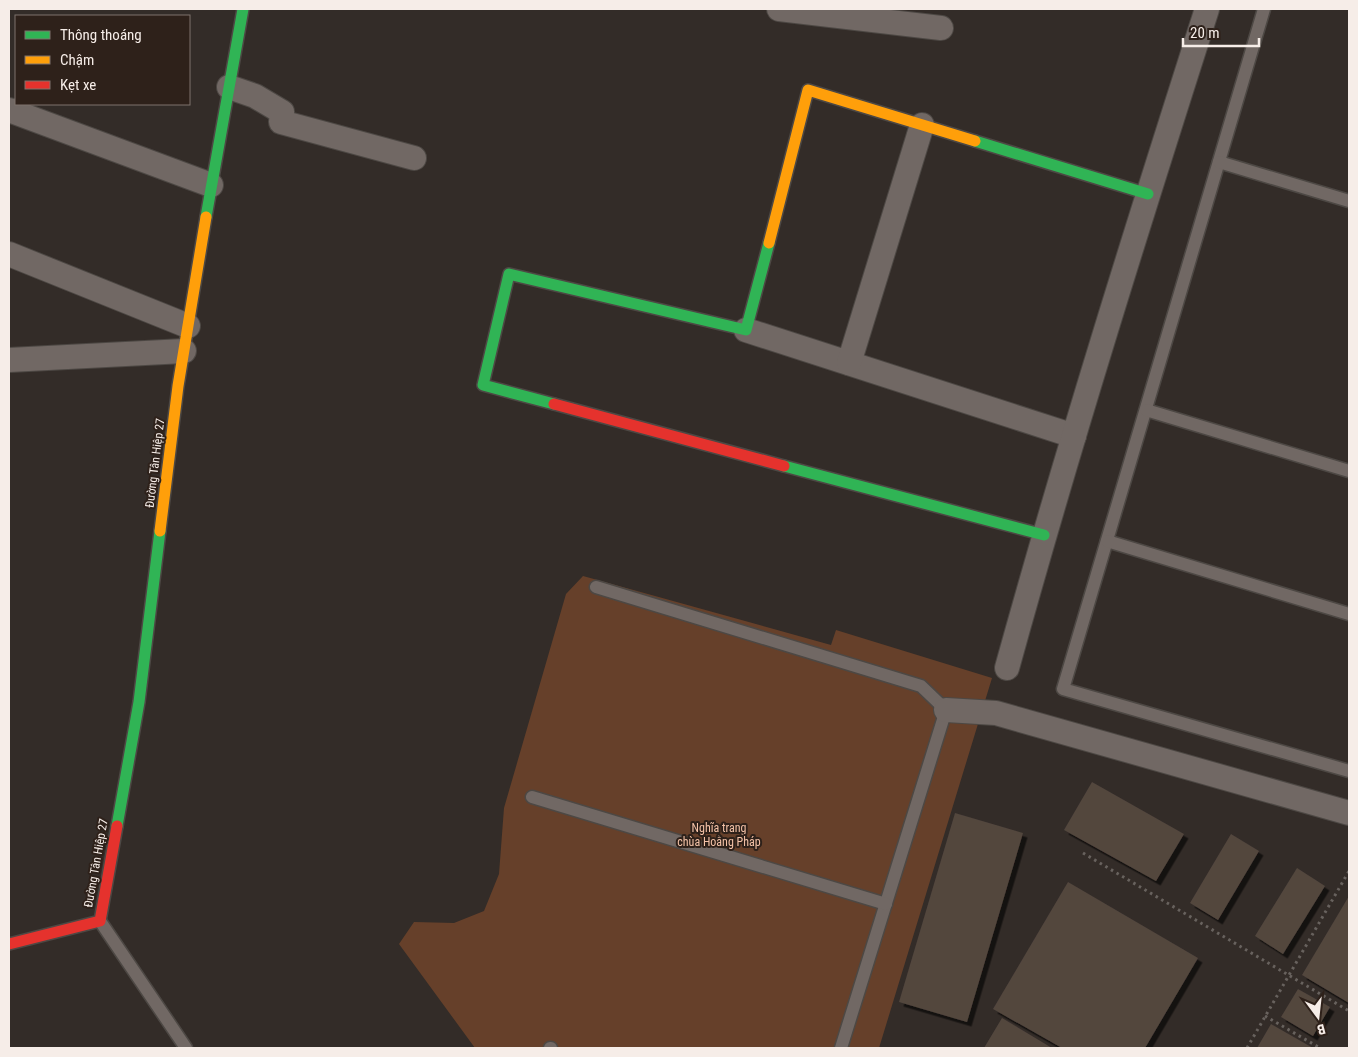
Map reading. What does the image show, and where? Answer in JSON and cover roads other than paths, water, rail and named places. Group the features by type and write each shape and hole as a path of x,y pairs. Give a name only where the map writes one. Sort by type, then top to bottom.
{"street":[{"name":"Đường Tân Hiệp 27","path":"100,921 139,702 178,386 211,185 243,9"},
{"path":"778,9 942,28"},
{"path":"1007,668 1074,436 1207,9"},
{"path":"229,87 255,96 282,112 281,122 414,158"},
{"path":"746,330 808,90 1148,194"},
{"path":"9,110 211,185"},
{"path":"849,362 922,125"},
{"path":"9,254 188,326"},
{"path":"1044,536 483,385 509,274 746,330 1074,436"},
{"path":"9,360 184,351"},
{"path":"946,710 996,713 1349,813"},
{"path":"9,944 100,921"}],"lane":[{"path":"1264,9 1063,689 1349,771"},
{"path":"1219,162 1349,201"},
{"path":"1146,410 1349,471"},
{"path":"1107,541 1349,614"},
{"path":"596,587 921,686 946,710 841,1048"},
{"path":"532,797 886,904"},
{"path":"100,921 186,1048"}],"park label":[{"name":"Nghĩa trang chùa Hoằng Pháp","path":"719,835"}]}
